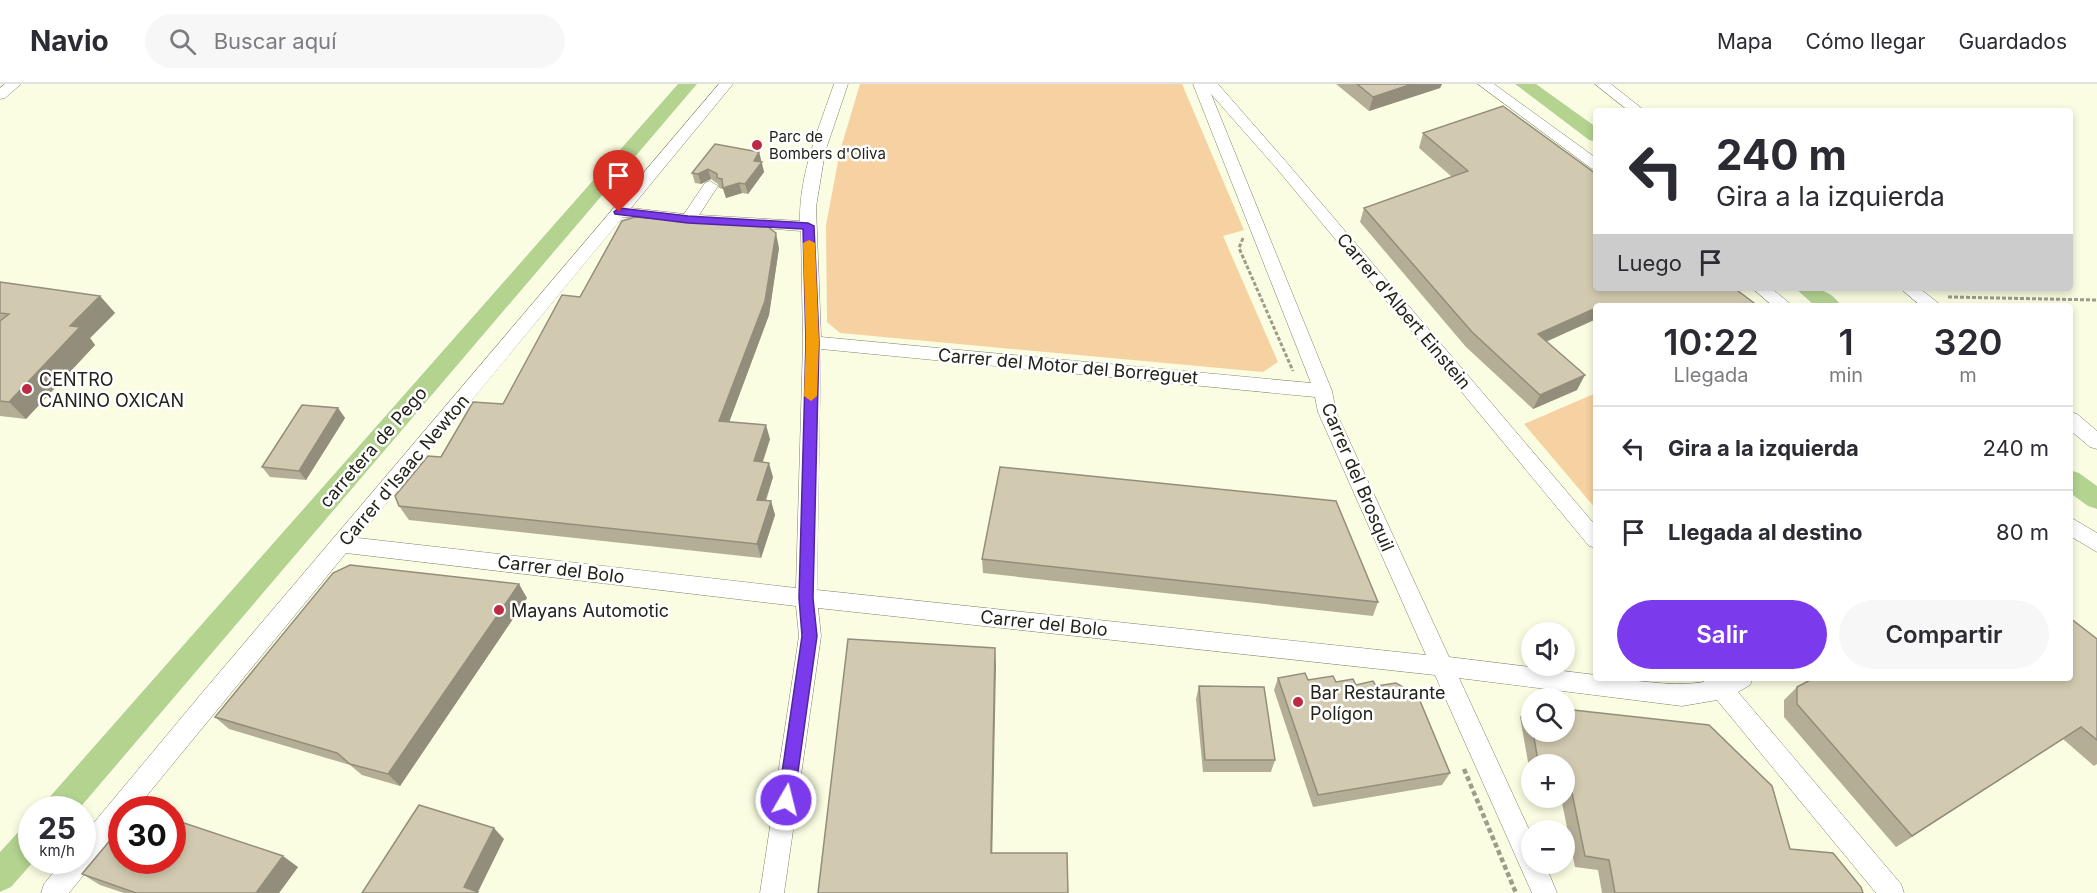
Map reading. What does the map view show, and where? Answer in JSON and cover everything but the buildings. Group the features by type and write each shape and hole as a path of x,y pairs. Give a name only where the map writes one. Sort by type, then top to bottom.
{"main road":[{"name":"carretera de Pego","path":"70,796 688,84"},
{"path":"1524,84 1593,134"},
{"path":"1810,291 1826,303"},
{"path":"2073,482 2097,499"},
{"path":"0,876 18,856"}],"street":[{"path":"0,95 14,84"},
{"name":"Carrer d'Isaac Newton","path":"96,840 210,700 726,84"},
{"path":"772,893 810,636 806,598 812,342 808,207 818,152 841,84"},
{"name":"Carrer del Brosquil","path":"1200,84 1323,391 1327,412 1521,840"},
{"name":"Carrer d'Albert Einstein","path":"1210,84 1283,167 1593,536"},
{"path":"1485,84 1593,163"},
{"path":"1602,84 1634,108"},
{"path":"688,219 710,186"},
{"path":"619,212 688,219 808,226"},
{"path":"1764,291 1780,303"},
{"name":"Carrer del Motor del Borreguet","path":"812,342 1259,383 1323,391"},
{"path":"2073,422 2097,442"},
{"path":"2073,527 2097,544"},
{"name":"Carrer del Bolo","path":"343,544 806,598 1443,666 1682,696 1717,684"},
{"path":"1717,684 1892,893"},
{"path":"53,893 68,874"},
{"name":"Carrer del Brosquil","path":"1536,874 1545,893"}],"path":[{"path":"1921,297 2097,300"}],"shaded area":[{"path":"860,84 1182,84 1244,230 1223,236 1278,362 1263,372 840,333 827,322 826,225 840,151"},
{"path":"1593,394 1593,505 1524,424"}],"slow traffic":[{"path":"809,243 811,396"}],"place":[{"name":"Parc de Bombers d'Oliva","path":"757,145"},
{"name":"CENTRO CANINO OXICAN","path":"27,389"},
{"name":"Mayans Automotic","path":"499,610"},
{"name":"Bar Restaurante Polígon","path":"1298,702"}],"route":[{"path":"619,212 688,219 808,226 812,342 806,598 810,636 786,800"}]}
